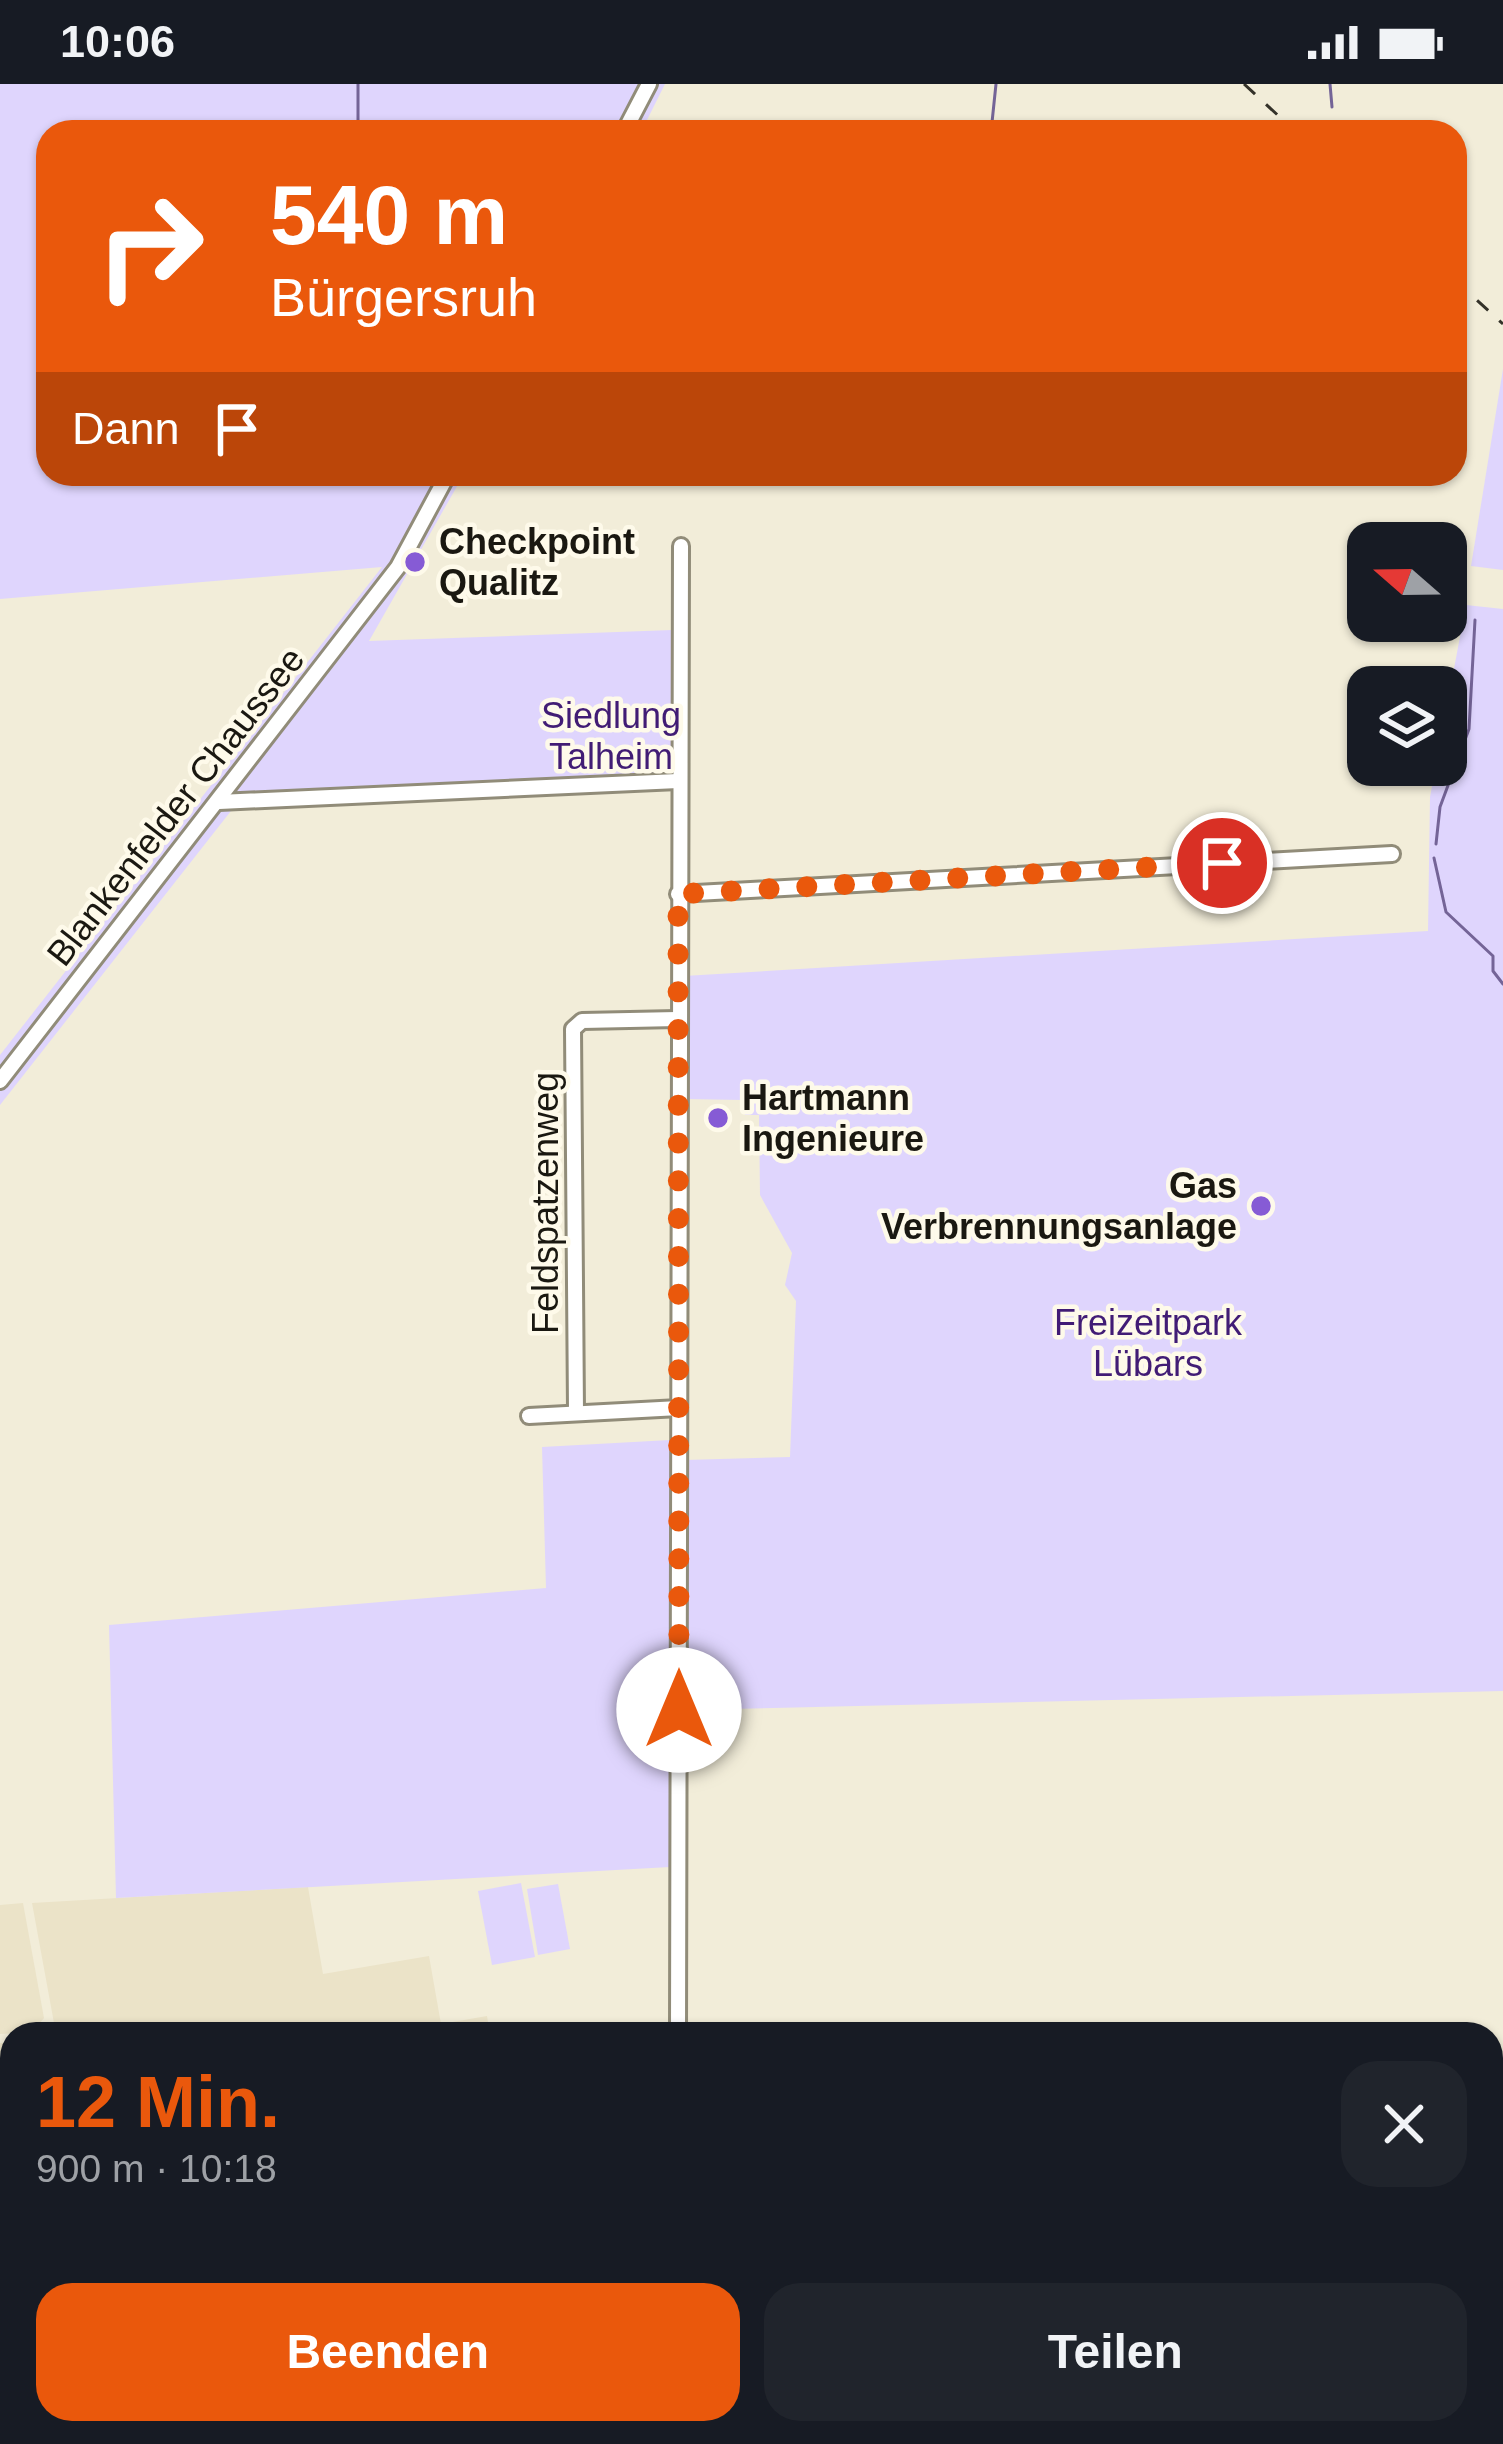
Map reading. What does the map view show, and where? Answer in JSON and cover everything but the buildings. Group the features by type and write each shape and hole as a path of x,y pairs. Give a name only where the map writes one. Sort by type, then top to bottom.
{"street":[{"path":"630,120 649,84"},
{"name":"Blankenfelder Chaussee","path":"0,1081 398,567 442,486"},
{"path":"678,2022 681,546"},
{"path":"219,802 679,781"},
{"path":"678,894 1392,854"},
{"name":"Feldspatzenweg","path":"576,1412 573,1029 582,1021 677,1019"},
{"path":"529,1416 679,1408"}],"shaded area":[{"path":"308,1887 323,1974 429,1956 441,2022 54,2022 32,1903"},
{"path":"23,1903 44,2018 41,2022 0,2022 0,1905"},
{"path":"487,2016 488,2022 452,2022"}],"green space":[{"name":"Siedlung Talheim","path":"0,84 665,84 647,120 36,120 36,486 457,486 369,641 672,630 671,782 238,802 0,1105 0,1055 382,567 0,599"},
{"path":"1503,369 1503,570 1471,566"},
{"name":"Freizeitpark Lübars","path":"1467,605 1503,609 1503,1691 684,1710 685,1460 790,1457 796,1301 785,1285 792,1253 760,1195 759,1115 745,1115 743,1100 685,1099 684,976 1428,931 1432,786 1467,786 1467,666 1454,666 1459,642 1467,642"},
{"path":"670,1440 670,1867 116,1898 109,1625 546,1588 542,1447"},
{"path":"521,1883 535,1957 492,1965 478,1891"},
{"path":"558,1884 570,1949 538,1955 527,1889"}],"waterway":[{"path":"358,84 358,120"},
{"path":"992,120 996,84"},
{"path":"1330,84 1332,107"},
{"path":"1436,844 1440,807 1469,729 1475,620"},
{"path":"1434,858 1446,912 1493,956 1493,971 1503,984"}],"railway":[{"path":"1244,84 1283,120"},
{"path":"1467,291 1503,324"}],"place":[{"name":"Checkpoint Qualitz","path":"415,562"},
{"name":"Hartmann Ingenieure","path":"718,1118"},
{"name":"Gas Verbrennungsanlage","path":"1261,1206"}],"route":[{"path":"679,1710 678,894 1222,863"}]}
